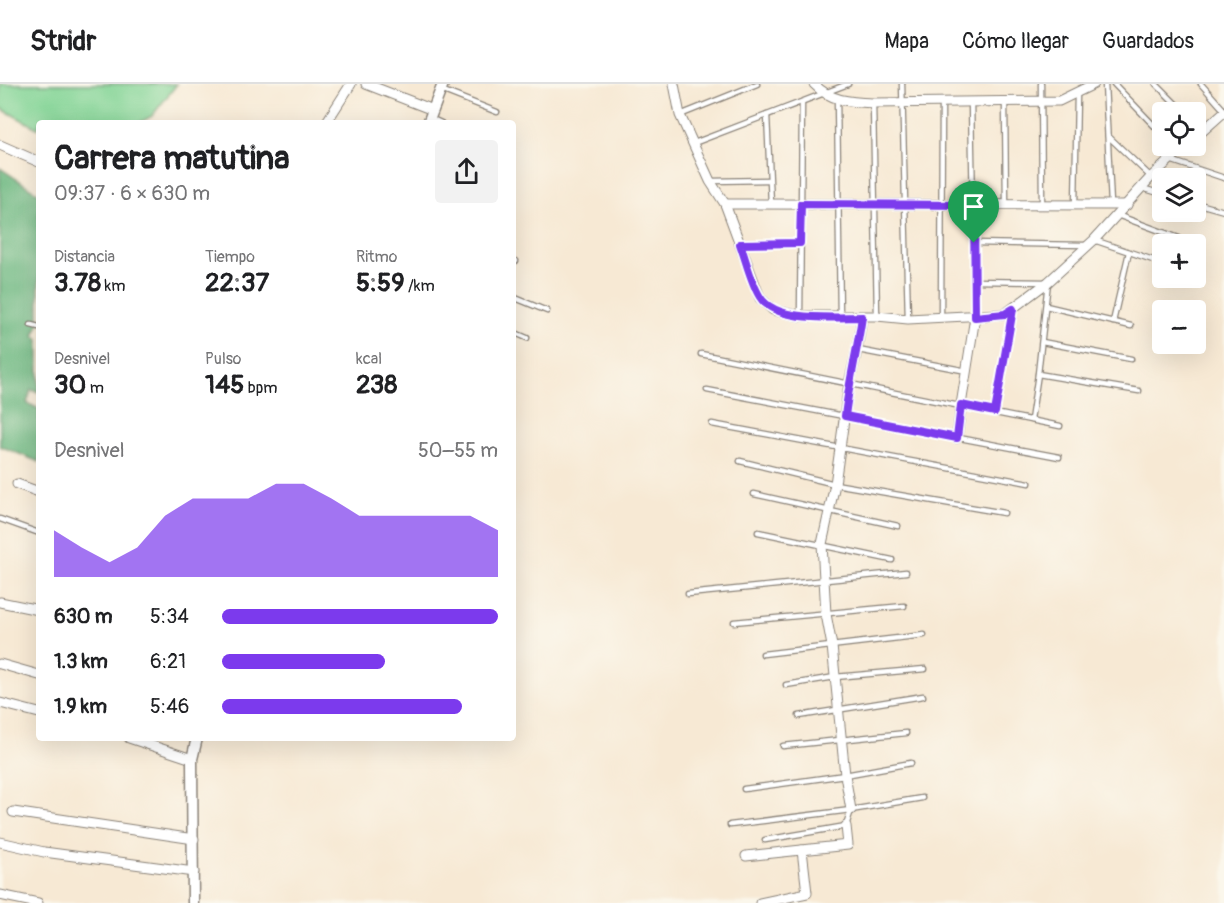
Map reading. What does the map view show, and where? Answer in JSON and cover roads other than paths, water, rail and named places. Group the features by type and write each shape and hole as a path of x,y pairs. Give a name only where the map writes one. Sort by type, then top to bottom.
{"street":[{"path":"328,120 351,84"},
{"path":"366,84 433,119 442,87"},
{"path":"674,84 680,115 692,144 725,204 760,298 773,310 800,316 877,316 908,319 1005,314 1048,282 1090,243 1173,156"},
{"path":"814,84 823,94 847,102 873,104 1059,101 1094,84"},
{"path":"1206,125 1224,111"},
{"path":"0,145 36,161"},
{"path":"725,204 1127,205"},
{"path":"851,810 845,775 832,646 826,614 822,544 835,484 849,384 858,350 862,317"},
{"path":"957,438 975,317"},
{"path":"17,484 36,491"},
{"path":"0,602 36,609"},
{"path":"0,664 36,674"},
{"path":"0,703 36,712"},
{"path":"138,741 192,759"},
{"path":"193,903 192,759 195,741"},
{"path":"13,812 194,840"},
{"path":"746,856 848,845 846,826"},
{"path":"0,842 44,852 194,872"},
{"path":"760,903 807,893 802,850"},
{"path":"0,895 38,903"}],"lane":[{"path":"388,94 393,84"},
{"path":"680,115 757,84"},
{"path":"692,144 848,84"},
{"path":"902,84 908,319"},
{"path":"1041,84 1042,205"},
{"path":"1105,84 1111,205"},
{"path":"1114,84 1152,124"},
{"path":"1156,84 1174,102"},
{"path":"1201,84 1224,111"},
{"path":"442,87 497,112"},
{"path":"1074,205 1077,94"},
{"path":"837,98 840,317"},
{"path":"800,316 802,102"},
{"path":"941,318 942,102"},
{"path":"971,102 975,317"},
{"path":"1005,102 1006,205"},
{"path":"873,104 877,316"},
{"path":"767,115 771,204"},
{"path":"1108,136 1151,177"},
{"path":"1170,160 1224,178"},
{"path":"711,181 770,180"},
{"path":"1142,188 1152,191"},
{"path":"1206,206 1224,211"},
{"path":"1117,215 1168,234"},
{"path":"740,244 800,243"},
{"path":"974,243 1090,243 1152,260"},
{"path":"1113,322 1129,252"},
{"path":"975,281 1048,282 1038,374 1030,420"},
{"path":"516,298 547,311"},
{"path":"1046,306 1131,326"},
{"path":"995,412 1013,309"},
{"path":"31,325 36,326"},
{"path":"516,333 527,338"},
{"path":"1042,342 1131,359"},
{"path":"858,350 967,371"},
{"path":"701,354 1060,426"},
{"path":"1038,374 1139,391"},
{"path":"707,390 1059,458"},
{"path":"712,424 1029,483"},
{"path":"740,461 835,484 1004,513"},
{"path":"754,494 898,526"},
{"path":"0,519 36,532"},
{"path":"758,532 892,560"},
{"path":"688,594 906,572"},
{"path":"734,622 904,606"},
{"path":"763,654 924,635"},
{"path":"786,686 835,677 925,669"},
{"path":"798,716 922,696"},
{"path":"783,746 906,732"},
{"path":"744,789 911,763"},
{"path":"730,825 851,810 922,798"},
{"path":"765,840 846,826 851,810"}]}
